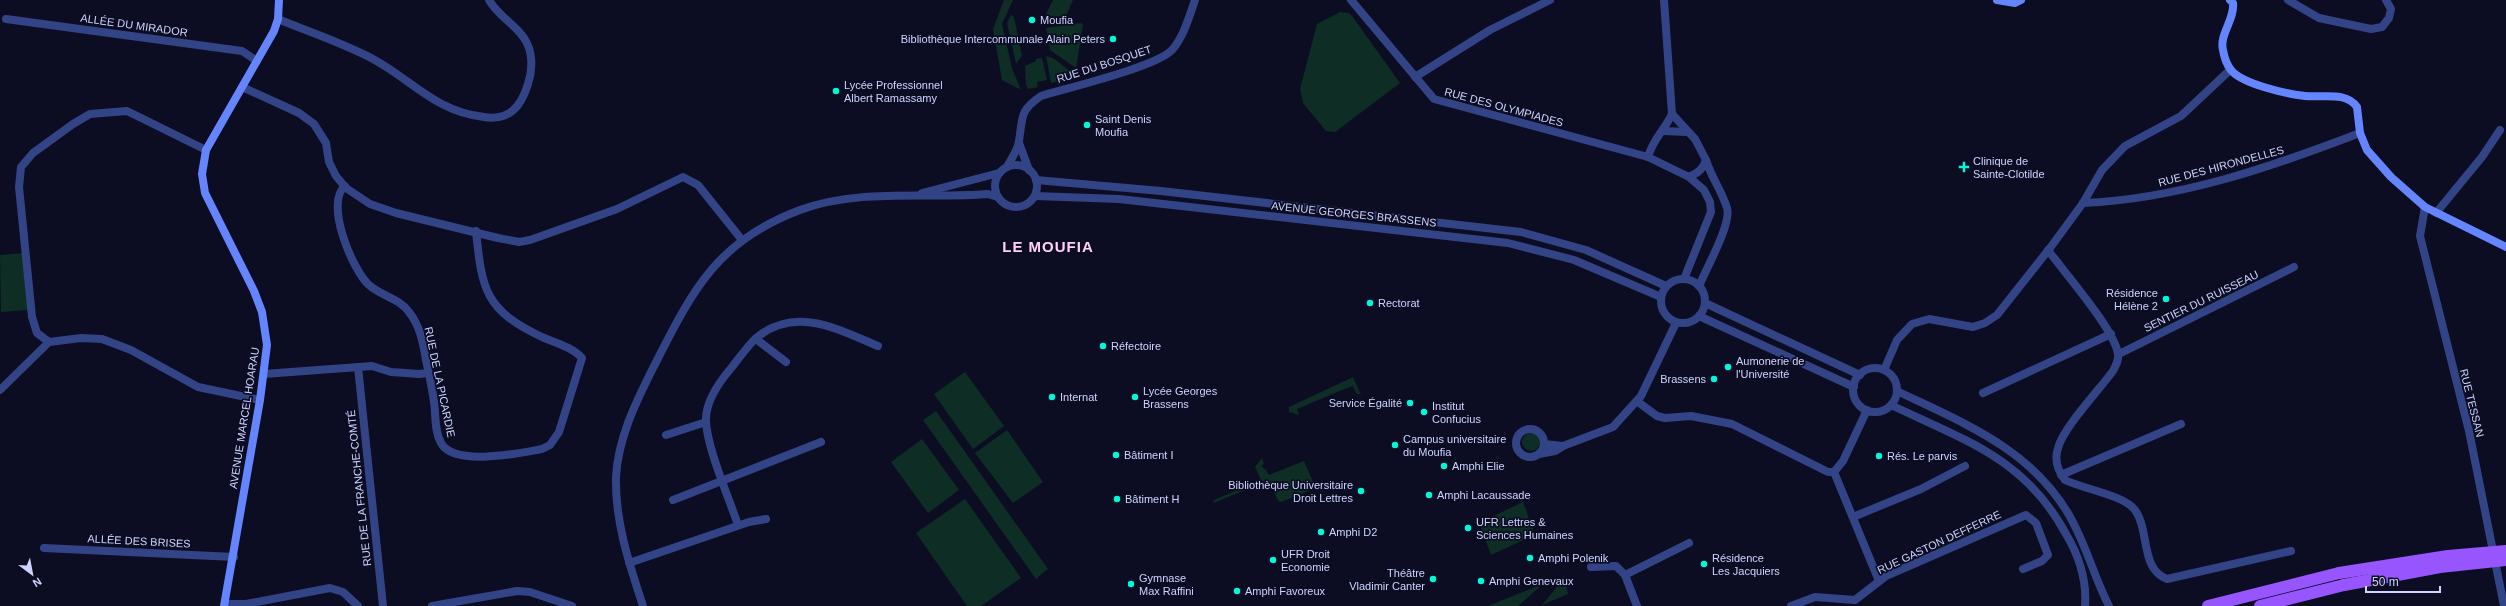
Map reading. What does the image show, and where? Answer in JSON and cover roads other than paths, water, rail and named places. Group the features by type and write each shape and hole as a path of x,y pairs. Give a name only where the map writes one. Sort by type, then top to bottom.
{"main road":[{"name":"AVENUE MARCEL HOARAU","path":"225,605 260,400 267,345 262,312 205,193 202,174 206,150 257,61 278,19 279,0"},
{"path":"1997,0 2015,3 2021,0"},
{"path":"2231,0 2233,3 2234,12 2226,31 2222,49 2230,70 2239,77 2255,84 2305,96 2349,99 2357,106 2360,133 2367,150 2378,163 2425,207 2506,247"},
{"path":"2208,606 2342,579 2434,558 2506,551"},
{"path":"2260,606 2342,579 2440,566 2506,560"}],"street":[{"path":"278,19 373,59 445,107 471,116 494,119 514,112 524,98 532,61 524,37 508,23 489,0"},
{"name":"RUE DU BOSQUET","path":"1029,170 1019,143 1020,124 1027,105 1041,96 1139,66 1170,51 1180,40 1194,0"},
{"name":"RUE DES OLYMPIADES","path":"1351,0 1434,99 1648,157"},
{"path":"1415,77 1490,30 1550,0"},
{"path":"1664,0 1672,114 1664,131 1650,148 1648,157 1690,177 1704,190 1710,202 1711,212 1684,279"},
{"path":"2288,0 2318,18 2371,29 2382,26 2389,18 2391,9 2386,0"},
{"name":"ALLÉE DU MIRADOR","path":"6,19 242,52 257,61"},
{"path":"1884,370 1897,340 1912,324 1929,319 1973,326 1985,323 1997,315 2083,203 2102,170 2125,146 2181,116 2230,70"},
{"path":"242,87 299,113 314,124 326,143 329,162 345,186 370,204 396,213 519,242 530,240 617,209 683,177 698,185 742,240"},
{"path":"49,342 37,333 32,317 20,187 21,167 33,153 73,124 90,114 109,112 127,111 206,150"},
{"path":"1672,114 1699,145 1706,160 1710,175 1728,209 1727,221 1699,286"},
{"path":"2436,213 2482,157 2500,130"},
{"path":"1664,131 1687,132"},
{"name":"RUE DES HIRONDELLES","path":"2083,203 2114,202 2159,195 2227,178 2268,167 2360,133"},
{"name":"RUE DU BOSQUET","path":"1007,167 1019,143"},
{"path":"1690,177 1704,167 1706,160"},
{"path":"912,196 999,173 1007,167 1018,165 1029,170 1036,180 1037,188 1035,196 1025,205 1018,207 1008,206 998,197 994,190 999,173"},
{"name":"AVENUE GEORGES BRASSENS","path":"1036,180 1161,190 1521,232 1586,250 1666,286"},
{"name":"RUE DE LA PICARDIE","path":"345,186 338,198 338,220 361,276 369,285 398,302 411,314 421,336 439,437 445,448 456,455 470,457 542,449 556,439 582,358 576,351 530,331 492,302 484,288 476,231"},
{"path":"643,606 620,533 617,508 616,476 620,445 638,398 681,311 706,274 742,240 774,220 802,209 831,201 912,196 988,194 998,197"},
{"name":"AVENUE GEORGES BRASSENS","path":"1035,196 1119,199 1508,243 1574,260 1661,297"},
{"name":"RUE TESSAN","path":"2425,207 2420,236 2469,431 2504,606"},
{"path":"2048,250 2111,334 2119,354 2118,362 2113,371 2061,439 2056,460 2061,475 2065,480 2077,486 2124,502 2134,509 2140,518 2146,536 2152,567 2158,576 2167,579 2290,551"},
{"name":"SENTIER DU RUISSEAU","path":"2119,354 2294,267"},
{"path":"1684,279 1699,286 1703,291 1705,303 1699,316 1689,323 1676,323 1670,320 1662,310 1661,297 1666,286 1678,280 1684,279"},
{"path":"1705,303 1860,375"},
{"path":"1699,316 1854,387"},
{"path":"738,526 712,448 706,422 711,398 720,382 756,339 776,327 792,322 817,322 878,346"},
{"path":"1539,454 1544,444 1542,436 1536,430 1525,430 1518,436 1517,447 1521,453 1532,457 1555,451 1563,446 1613,427 1638,402 1676,323"},
{"path":"1983,393 2111,334"},
{"path":"0,390 49,342 81,338 102,339 131,350 198,387 260,400"},
{"path":"756,339 786,362"},
{"path":"264,374 372,366 390,372 419,374 428,372"},
{"name":"RUE DE LA FRANCHE-COMTÉ","path":"358,367 383,606"},
{"path":"1871,369 1884,370 1894,379 1897,392 1891,405 1880,411 1867,410 1856,401 1854,387 1860,375 1871,369"},
{"path":"1897,392 1993,438 2034,470 2068,514 2078,531 2110,606"},
{"path":"1638,402 1656,416 1665,418 1691,416 1732,424 1828,472 1834,472"},
{"path":"1891,405 1989,452 2017,471 2035,488 2059,521 2072,545 2085,583 2085,606"},
{"path":"1834,472 1843,461 1867,410"},
{"path":"666,435 706,422"},
{"path":"2061,475 2181,424"},
{"path":"673,500 821,442"},
{"path":"1544,444 1563,446"},
{"path":"1853,517 1921,489 1965,466"},
{"path":"1834,472 1879,581"},
{"name":"RUE GASTON DEFFERRE","path":"1791,606 1815,598 1855,600 1879,581 2026,515 2036,523 2048,555 2042,561 2023,569"},
{"path":"629,563 738,526 766,519"},
{"path":"1625,575 1689,542"},
{"name":"ALLÉE DES BRISES","path":"44,548 234,557"},
{"path":"1591,567 1616,566 1625,575 1637,606"},
{"path":"225,605 246,604 330,588 343,592 358,606"},
{"path":"432,606 517,592 535,593 572,606"}],"place":[{"name":"Moufia","path":"1032,20"},
{"name":"Bibliothèque Intercommunale Alain Peters","path":"1113,39"},
{"name":"Lycée Professionnel Albert Ramassamy","path":"836,91"},
{"name":"Saint Denis Moufia","path":"1087,125"},
{"name":"Clinique de Sainte-Clotilde","path":"1964,167"},
{"name":"Résidence Hélène 2","path":"2166,299"},
{"name":"Rectorat","path":"1370,303"},
{"name":"Réfectoire","path":"1103,346"},
{"name":"Aumonerie de l'Université","path":"1728,367"},
{"name":"Brassens","path":"1714,379"},
{"name":"Internat","path":"1052,397"},
{"name":"Lycée Georges Brassens","path":"1135,397"},
{"name":"Service Égalité","path":"1410,403"},
{"name":"Institut Confucius","path":"1424,412"},
{"name":"Campus universitaire du Moufia","path":"1395,445"},
{"name":"Bâtiment I","path":"1116,455"},
{"name":"Rés. Le parvis","path":"1879,456"},
{"name":"Amphi Elie","path":"1444,466"},
{"name":"Bibliothèque Universitaire Droit Lettres","path":"1361,491"},
{"name":"Amphi Lacaussade","path":"1429,495"},
{"name":"Bâtiment H","path":"1117,499"},
{"name":"UFR Lettres & Sciences Humaines","path":"1468,528"},
{"name":"Amphi D2","path":"1321,532"},
{"name":"Amphi Polenik","path":"1530,558"},
{"name":"UFR Droit Economie","path":"1273,560"},
{"name":"Résidence Les Jacquiers","path":"1704,564"},
{"name":"Théâtre Vladimir Canter","path":"1433,579"},
{"name":"Amphi Genevaux","path":"1481,581"},
{"name":"Gymnase Max Raffini","path":"1131,584"},
{"name":"Amphi Favoreux","path":"1237,591"}],"district":[{"name":"LE MOUFIA","path":"1048,247"}]}
